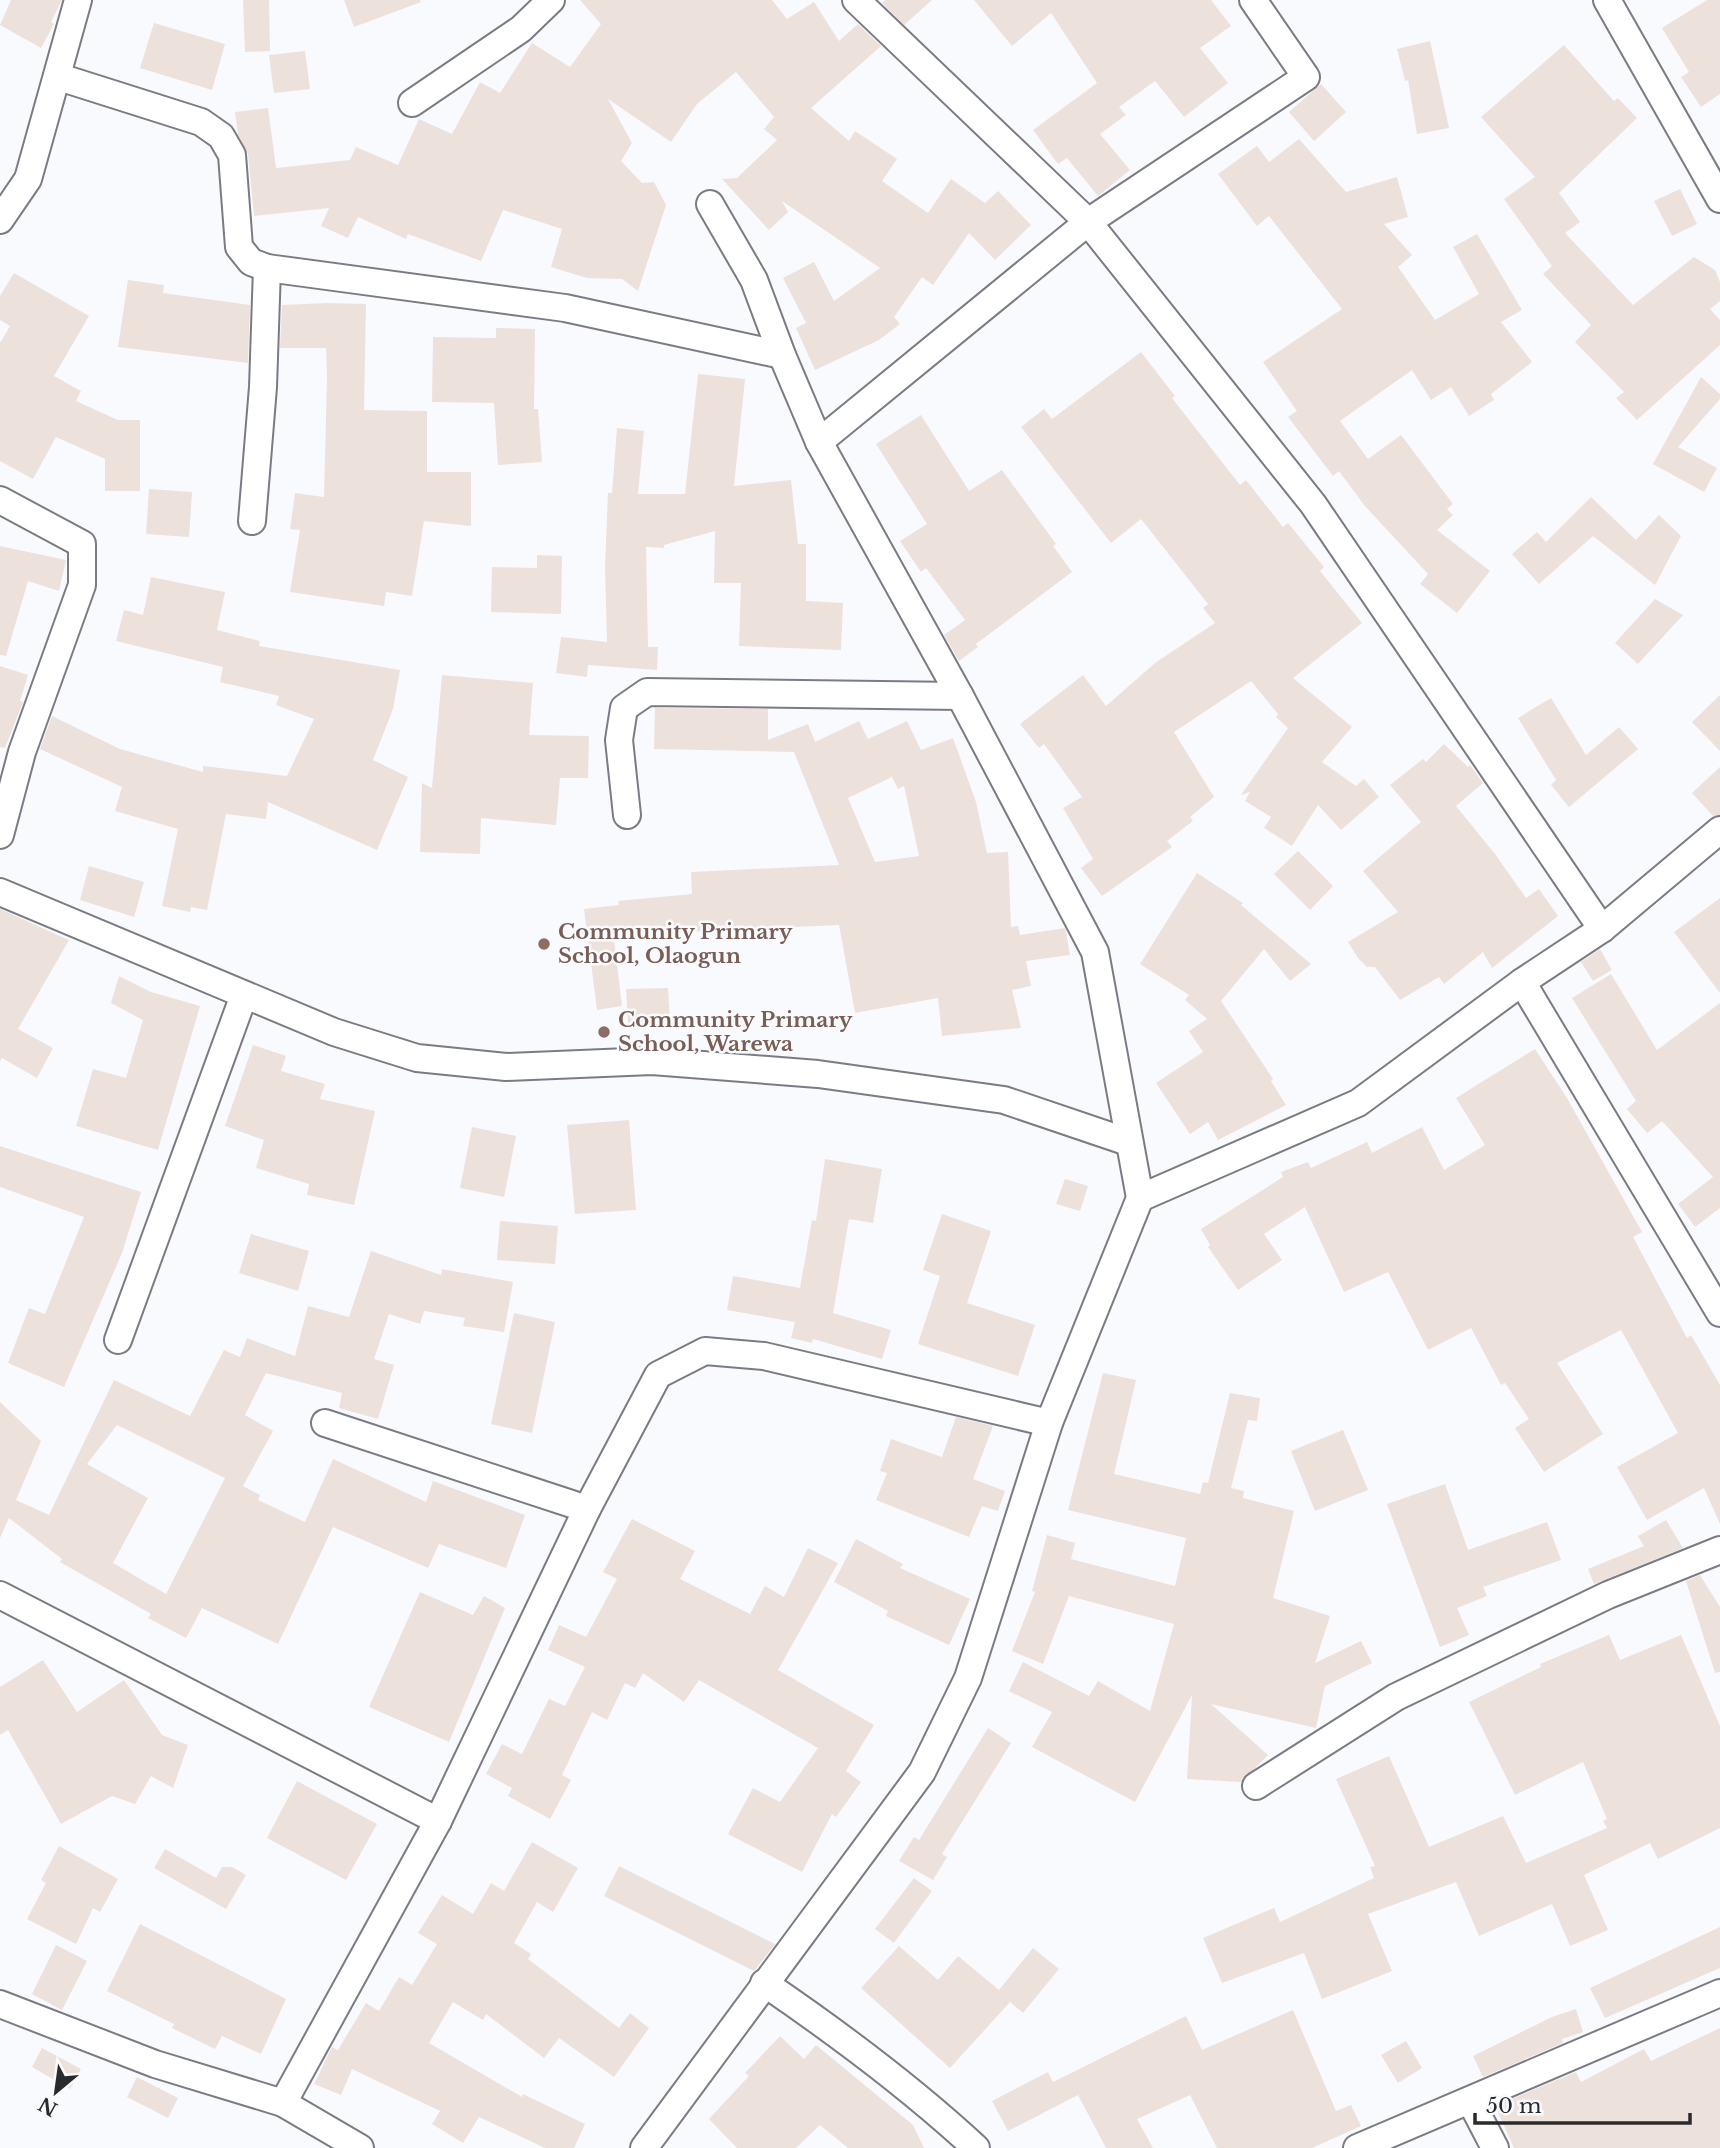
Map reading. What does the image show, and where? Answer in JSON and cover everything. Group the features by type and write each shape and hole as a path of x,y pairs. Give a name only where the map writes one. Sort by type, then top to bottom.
{"street":[{"path":"0,220 28,179 59,77 78,0"},
{"path":"412,103 521,29 551,0"},
{"path":"856,0 1088,222 1313,504 1602,929"},
{"path":"819,442 1088,222 1306,76 1253,0"},
{"path":"1607,0 1720,199"},
{"path":"59,77 201,122 221,136 232,155 239,247 251,262 267,268 565,308 782,355"},
{"path":"644,2148 922,1772 968,1678 1049,1423 1140,1198 1095,952 960,696 819,442 754,280 710,204"},
{"path":"253,521 263,387 267,268"},
{"path":"0,500 82,544 82,585 22,752 0,835"},
{"path":"627,815 619,740 624,708 647,692 960,696"},
{"path":"1140,1198 1358,1103 1522,982 1602,929 1720,830"},
{"path":"0,892 334,1032 417,1058 506,1067 652,1061 818,1074 1004,1100 1128,1142"},
{"path":"1522,982 1720,1312"},
{"path":"118,1340 244,995"},
{"path":"283,2103 438,1821 587,1508 658,1375 705,1351 764,1356 1049,1423"},
{"path":"325,1423 587,1508"},
{"path":"1256,1786 1396,1697 1608,1595 1720,1550"},
{"path":"0,1595 438,1821"},
{"path":"764,1983 850,2042 920,2097 976,2148"},
{"path":"1357,2148 1471,2102 1720,1993"},
{"path":"0,2004 155,2064 283,2103 360,2148"},
{"path":"1471,2102 1495,2148"}],"building":[{"path":"11,0 62,0 51,22 54,24 41,48 0,25"},
{"path":"243,0 269,0 270,51 245,52"},
{"path":"344,0 420,0 421,2 354,27"},
{"path":"580,0 772,0 787,19 814,2 839,41 858,24 881,46 811,108 849,141 855,131 897,159 882,181 928,213 951,179 985,203 998,191 1031,225 995,260 969,233 933,285 922,277 894,317 900,324 879,340 815,370 796,328 806,323 783,278 814,262 834,301 880,268 782,201 788,212 769,230 722,179 737,178 777,140 764,129 774,117 736,72 697,104 671,142 608,99 632,143 621,161 642,183 654,182 666,205 638,291 622,279 587,278 551,267 562,229 503,210 481,261 408,234 406,239 358,217 348,238 321,226 329,208 254,216 248,154 238,135 235,112 268,108 276,168 350,160 356,147 398,165 419,119 452,134 480,82 500,93 532,43 570,67 601,24"},
{"path":"885,0 932,0 904,25 882,3"},
{"path":"974,0 1211,0 1231,26 1200,48 1228,83 1184,117 1155,81 1119,107 1126,115 1100,134 1130,170 1098,196 1067,158 1058,164 1033,130 1097,83 1051,13 1012,46"},
{"path":"1707,0 1720,0 1720,94 1701,107 1681,77 1689,72 1662,28"},
{"path":"154,23 225,44 212,90 140,68"},
{"path":"1430,41 1449,128 1417,134 1408,80 1405,81 1397,49"},
{"path":"1564,45 1614,101 1618,98 1637,118 1559,193 1580,222 1565,233 1633,305 1694,257 1715,270 1720,282 1720,301 1710,309 1720,320 1720,345 1637,420 1616,398 1624,392 1575,342 1591,325 1543,274 1552,266 1504,199 1535,177 1481,117"},
{"path":"305,51 310,89 274,93 269,55"},
{"path":"1321,84 1346,112 1314,141 1289,112"},
{"path":"1299,139 1346,192 1397,177 1408,217 1384,224 1412,255 1398,267 1435,320 1479,294 1453,247 1477,234 1522,310 1501,322 1532,362 1491,394 1494,400 1469,416 1451,387 1431,400 1412,370 1340,421 1368,459 1401,435 1453,504 1447,509 1453,515 1437,530 1490,571 1457,613 1420,584 1428,574 1364,505 1339,471 1333,476 1288,417 1297,411 1263,362 1342,309 1269,216 1257,226 1218,174 1257,146 1269,162"},
{"path":"1680,189 1697,224 1672,236 1654,201"},
{"path":"14,273 89,316 54,376 81,391 76,401 118,420 140,420 140,491 105,491 105,459 56,437 33,479 0,461 0,343 10,326 0,320 0,296"},
{"path":"128,280 164,285 163,293 250,305 248,363 118,347"},
{"path":"366,304 364,410 427,411 427,472 471,472 471,526 424,521 412,596 386,592 384,606 290,592 300,530 290,529 295,493 324,497 327,377 326,348 280,348 282,305"},
{"path":"496,328 535,329 534,409 538,409 542,462 498,465 494,403 432,402 433,337 496,338"},
{"path":"1141,352 1175,396 1172,398 1240,485 1246,480 1283,527 1288,523 1324,567 1320,571 1362,623 1293,678 1352,727 1322,762 1356,786 1364,779 1379,797 1341,830 1318,805 1292,846 1264,828 1271,817 1245,801 1250,792 1241,795 1288,728 1276,717 1278,714 1251,681 1174,732 1214,797 1190,817 1193,821 1167,841 1172,847 1102,896 1081,868 1093,859 1063,808 1082,797 1044,744 1039,748 1020,724 1083,675 1106,706 1155,663 1215,623 1203,608 1208,604 1141,519 1111,543 1021,427 1044,409 1052,419"},
{"path":"698,374 745,379 734,486 791,480 798,544 806,544 806,601 843,603 841,650 739,646 741,583 714,583 715,531 664,545 664,548 646,547 648,647 658,647 657,670 588,665 587,677 556,673 561,637 607,642 605,568 608,493 612,493 617,428 644,431 638,494 685,494"},
{"path":"1701,377 1720,394 1720,399 1678,447 1717,468 1704,492 1653,464"},
{"path":"921,415 969,491 1002,470 1056,544 1053,546 1072,572 976,644 978,647 959,661 944,635 965,620 926,568 921,572 900,541 927,524 876,444"},
{"path":"149,489 192,492 189,537 146,534"},
{"path":"1591,497 1636,540 1659,515 1681,536 1655,585 1593,536 1539,584 1512,554 1537,532 1546,542"},
{"path":"0,546 66,560 59,591 28,581 6,656 0,655"},
{"path":"537,555 562,556 561,614 491,612 492,567 537,568"},
{"path":"151,577 225,592 217,630 260,641 259,646 400,670 393,709 373,760 408,777 377,850 268,802 266,819 226,814 207,910 191,907 190,912 162,906 178,829 115,811 122,787 40,749 52,716 120,749 203,772 203,766 287,776 314,719 276,705 279,696 220,682 223,667 116,641 124,610 143,615"},
{"path":"1655,599 1683,615 1638,664 1615,643"},
{"path":"0,666 28,675 20,701 23,702 5,748 0,747"},
{"path":"442,675 533,683 529,735 589,736 588,778 560,778 556,825 481,818 480,854 420,852 422,783 432,788"},
{"path":"1720,695 1720,751 1692,722"},
{"path":"1551,698 1586,755 1619,727 1638,749 1569,807 1551,785 1556,780 1518,718"},
{"path":"655,708 768,709 768,740 808,724 815,742 859,721 868,739 907,721 921,750 953,738 976,802 987,853 1008,852 1011,927 1018,926 1020,935 1065,928 1070,955 1026,961 1031,986 1012,990 1021,1028 942,1036 938,998 855,1013 839,925 662,933 614,940 622,1006 597,1010 584,909 619,905 618,901 692,894 691,872 839,865 794,752 654,749","holes":["892,777 898,789 904,786 919,856 875,862 848,798"]},
{"path":"1444,744 1468,767 1470,765 1483,783 1456,806 1526,898 1539,889 1558,916 1492,968 1483,952 1444,984 1439,977 1400,1000 1375,967 1367,967 1348,942 1398,912 1363,871 1421,822 1390,785 1423,759 1426,762"},
{"path":"1720,767 1720,815 1713,816 1692,793"},
{"path":"1298,851 1333,886 1310,910 1274,874"},
{"path":"89,866 144,882 134,917 80,900"},
{"path":"1197,873 1243,903 1241,905 1311,964 1290,981 1264,949 1221,1001 1273,1079 1271,1081 1286,1105 1218,1140 1208,1122 1190,1134 1156,1083 1203,1052 1189,1031 1207,1019 1185,1000 1189,995 1140,964"},
{"path":"1720,898 1720,993 1674,932"},
{"path":"0,909 69,940 18,1029 53,1048 37,1078 2,1058 0,1062"},
{"path":"1600,949 1612,970 1593,981 1581,962"},
{"path":"1611,974 1657,1050 1720,1003 1720,1208 1695,1227 1678,1204 1713,1177 1662,1121 1647,1133 1627,1109 1636,1101 1572,998"},
{"path":"119,976 151,992 200,1006 158,1150 76,1126 93,1069 126,1078 143,1020 111,1003"},
{"path":"668,988 670,1022 628,1023 626,989"},
{"path":"253,1045 286,1056 281,1071 325,1084 320,1099 375,1111 354,1205 307,1195 309,1184 256,1168 264,1140 225,1126"},
{"path":"1535,1049 1567,1098 1642,1232 1633,1237 1687,1338 1691,1335 1720,1385 1720,1524 1704,1488 1647,1520 1617,1467 1678,1433 1621,1330 1557,1363 1603,1434 1544,1472 1515,1428 1529,1419 1505,1383 1501,1385 1471,1328 1428,1350 1388,1272 1344,1292 1305,1207 1264,1234 1282,1260 1238,1290 1208,1247 1210,1245 1201,1229 1283,1177 1281,1172 1308,1162 1311,1168 1367,1142 1372,1153 1422,1127 1444,1170 1485,1145 1456,1098"},
{"path":"629,1120 636,1210 575,1214 567,1125"},
{"path":"472,1127 516,1136 504,1197 460,1188"},
{"path":"0,1146 141,1192 122,1253 64,1387 8,1363 29,1308 45,1314 84,1217 0,1187"},
{"path":"825,1159 882,1169 873,1223 849,1219 833,1313 891,1330 882,1359 813,1339 812,1343 791,1338 795,1322 727,1310 733,1276 800,1288 812,1220 816,1221"},
{"path":"1065,1179 1088,1186 1080,1211 1056,1204"},
{"path":"942,1214 991,1231 967,1303 1035,1325 1018,1376 918,1344 940,1276 923,1270"},
{"path":"500,1221 558,1226 555,1264 497,1260"},
{"path":"251,1234 309,1251 298,1291 239,1273"},
{"path":"371,1251 441,1275 442,1269 513,1282 504,1332 463,1326 465,1318 424,1311 420,1324 389,1314 374,1359 394,1365 378,1419 339,1408 342,1393 266,1373 245,1415 273,1431 243,1486 260,1495 258,1500 305,1522 333,1459 426,1502 433,1481 525,1515 506,1568 439,1544 428,1568 333,1527 278,1644 202,1608 186,1638 148,1618 151,1614 60,1562 62,1559 9,1518 0,1538 0,1402 41,1441 16,1500 49,1515 114,1380 190,1416 224,1350 240,1357 247,1338 295,1356 308,1306 349,1317","holes":["117,1425 225,1478 166,1594 113,1563 148,1498 87,1464"]},
{"path":"514,1313 555,1322 532,1433 491,1424"},
{"path":"1103,1373 1136,1380 1114,1474 1200,1494 1203,1482 1208,1483 1230,1393 1260,1398 1257,1421 1248,1420 1231,1488 1244,1491 1243,1498 1294,1511 1273,1598 1330,1616 1315,1663 1361,1641 1372,1663 1325,1686 1316,1728 1211,1704 1268,1755 1241,1782 1187,1779 1192,1695 1135,1802 1032,1747 1052,1712 1009,1691 1023,1662 1089,1696 1098,1681 1150,1711 1174,1624 1069,1596 1043,1664 1012,1651 1035,1592 1032,1591 1047,1535 1075,1543 1071,1559 1175,1586 1186,1538 1068,1510"},
{"path":"956,1417 993,1426 973,1479 1005,1491 998,1511 982,1506 969,1537 876,1500 887,1473 880,1471 891,1439 942,1457"},
{"path":"1343,1430 1368,1490 1315,1511 1291,1451"},
{"path":"1445,1484 1468,1550 1547,1522 1561,1560 1483,1587 1487,1596 1457,1608 1469,1635 1440,1647 1387,1504"},
{"path":"632,1519 695,1551 680,1579 750,1614 765,1586 784,1597 808,1548 838,1563 778,1670 874,1725 846,1771 861,1782 836,1817 832,1814 802,1872 728,1834 753,1788 780,1802 818,1748 699,1680 684,1702 643,1673 635,1688 625,1683 607,1720 592,1712 562,1775 571,1780 550,1819 508,1796 512,1788 486,1774 502,1744 522,1754 549,1699 565,1706 585,1667 548,1650 559,1625 586,1637 617,1579 603,1572"},
{"path":"1666,1520 1683,1548 1594,1584 1588,1569 1644,1546 1638,1536"},
{"path":"856,1539 903,1564 900,1568 970,1599 949,1645 886,1616 888,1611 834,1582"},
{"path":"1700,1575 1720,1607 1720,1672 1715,1673 1686,1581"},
{"path":"420,1592 473,1615 484,1596 505,1608 449,1742 369,1707"},
{"path":"1609,1635 1620,1660 1681,1635 1720,1726 1720,1828 1658,1859 1650,1843 1584,1875 1608,1930 1570,1946 1552,1904 1479,1936 1456,1882 1368,1914 1392,1971 1322,1999 1304,1953 1222,1983 1203,1938 1274,1908 1280,1922 1374,1878 1370,1867 1375,1866 1336,1779 1389,1756 1429,1847 1503,1816 1526,1863 1607,1828 1603,1821 1607,1819 1583,1762 1515,1795 1469,1702 1541,1667 1540,1664"},
{"path":"43,1660 77,1712 124,1680 162,1735 188,1745 173,1788 151,1776 135,1804 112,1796 61,1824 8,1730 0,1735 0,1687"},
{"path":"988,1728 1011,1743 942,1854 947,1857 933,1880 899,1861 914,1837 919,1840"},
{"path":"297,1781 377,1824 346,1880 267,1838"},
{"path":"532,1842 578,1868 553,1912 537,1902 514,1943 531,1954 528,1959 619,2028 630,2013 649,2028 614,2077 559,2038 544,2058 486,2014 483,2020 453,2002 429,2043 522,2097 523,2094 585,2124 574,2148 545,2148 479,2117 463,2143 432,2124 440,2111 352,2069 341,2095 314,2084 332,2047 338,2050 366,2003 379,2011 399,1977 412,1985 437,1944 418,1933 442,1895 473,1914 491,1883 504,1891"},
{"path":"59,1846 118,1879 100,1912 93,1908 76,1944 27,1919 46,1883 41,1880"},
{"path":"165,1849 216,1878 222,1867 232,1867 246,1875 226,1909 154,1868"},
{"path":"619,1866 775,1944 774,1946 754,1971 604,1896"},
{"path":"914,1878 932,1891 894,1943 875,1929"},
{"path":"140,1924 286,1999 261,2054 222,2036 215,2049 172,2028 174,2024 107,1991"},
{"path":"1720,1927 1720,1968 1605,2018 1590,1988"},
{"path":"56,1945 87,1961 62,2010 32,1994"},
{"path":"899,1946 938,1980 958,1956 999,1990 1033,1948 1059,1969 1023,2013 1010,2002 950,2068 861,1988"},
{"path":"1576,2009 1583,2032 1562,2039 1563,2043 1483,2077 1473,2056 1552,2017"},
{"path":"1293,2010 1336,2111 1351,2105 1361,2126 1312,2148 1217,2148 1190,2095 1137,2119 1153,2148 1106,2148 1078,2095 1008,2131 992,2101 1048,2072 1053,2082 1186,2016 1202,2050"},
{"path":"1720,2028 1720,2148 1514,2148 1495,2106 1576,2072 1581,2082 1644,2049 1651,2061"},
{"path":"780,2036 804,2059 816,2045 913,2125 924,2148 848,2148 820,2125 796,2148 737,2148 709,2119 749,2076 745,2073"},
{"path":"1406,2041 1422,2068 1398,2083 1381,2055"},
{"path":"42,2048 81,2069 70,2089 32,2067"},
{"path":"137,2077 178,2098 168,2118 127,2097"}],"place":[{"name":"Community Primary School, Olaogun","path":"544,944"},
{"name":"Community Primary School, Warewa","path":"604,1032"}]}
